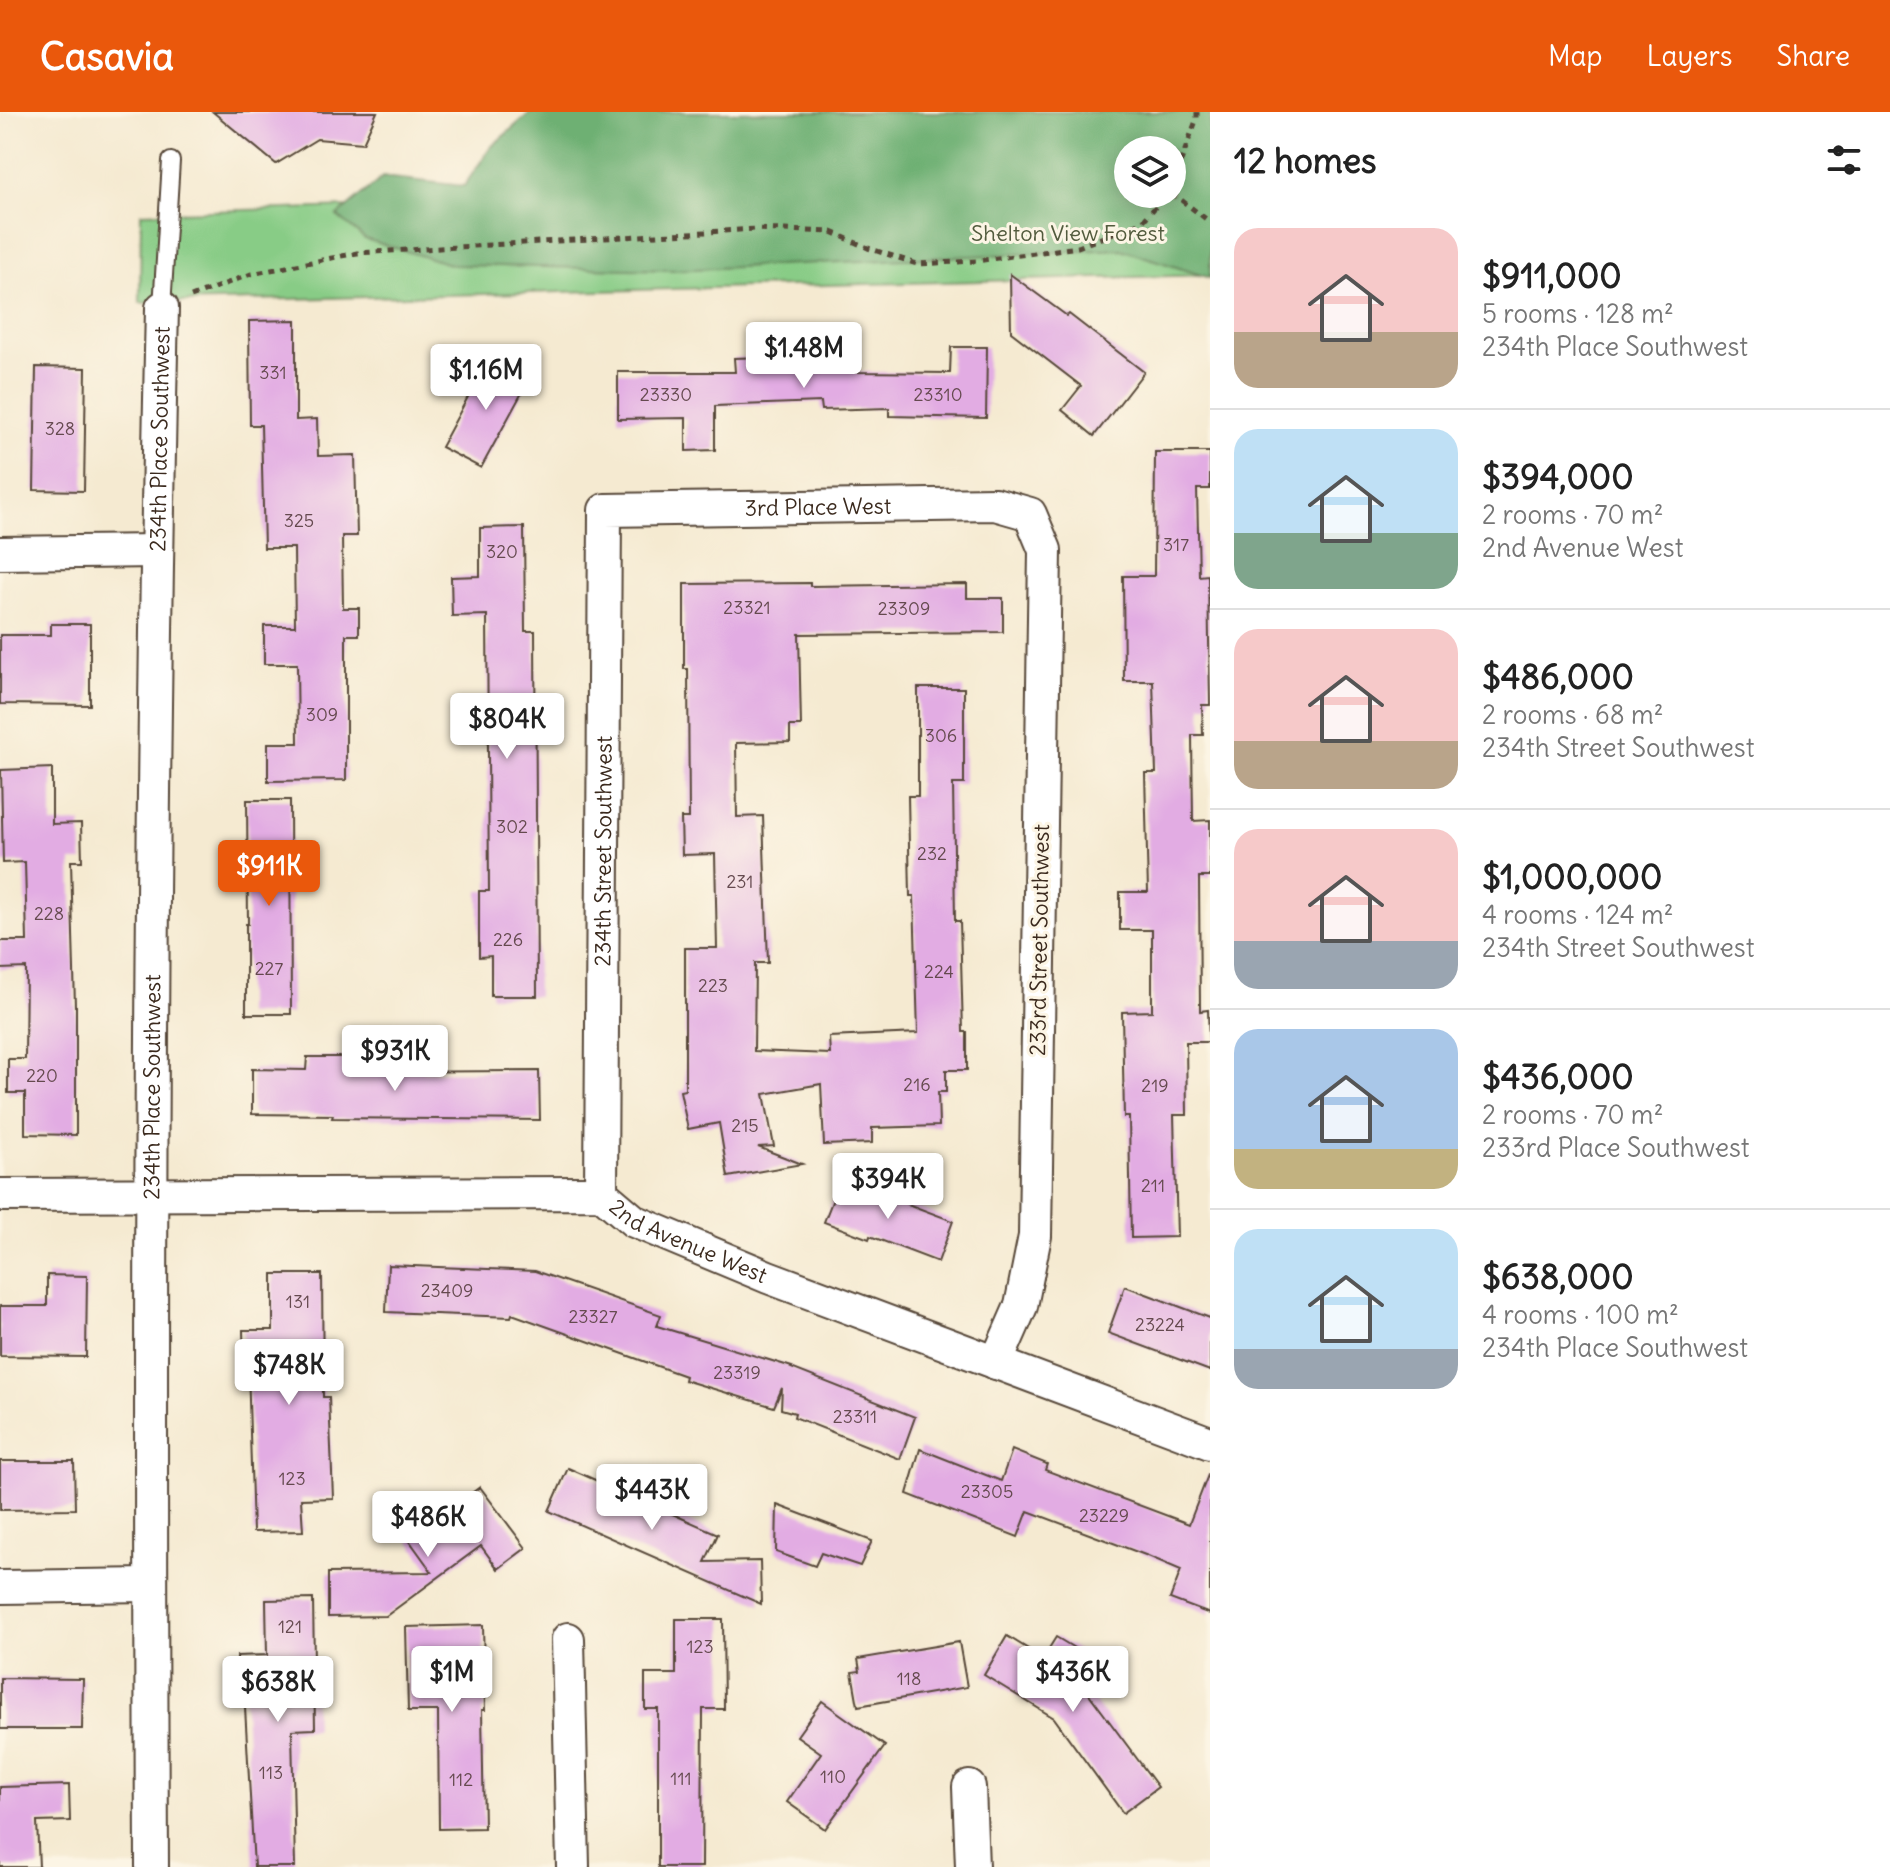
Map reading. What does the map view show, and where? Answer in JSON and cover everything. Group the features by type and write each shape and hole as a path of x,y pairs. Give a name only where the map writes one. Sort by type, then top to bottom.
{"street":[{"name":"234th Place Southwest","path":"152,1867 152,1194 162,308"},
{"name":"3rd Place West","path":"605,510 995,504 1030,514"},
{"name":"234th Street Southwest","path":"601,1193 605,510"},
{"name":"233rd Street Southwest","path":"996,1363 1021,1306 1035,1236 1045,550 1030,514"},
{"path":"0,553 157,551"},
{"name":"2nd Avenue West","path":"0,1195 601,1193 634,1221 768,1277 1210,1443"},
{"path":"0,1587 151,1585"},
{"path":"568,1639 573,1867"},
{"path":"969,1787 972,1867"}],"lane":[{"path":"162,308 171,161"}],"path":[{"path":"1186,147 1197,112"},
{"path":"1186,205 1210,222"},
{"path":"162,308 251,274 357,253 756,229 832,232 917,264 976,261 1078,247 1142,222 1156,208"}],"green space":[{"path":"531,112 1210,112 1210,278 1121,249 673,270 453,265 365,239 337,216 383,177 464,186 491,147"},
{"name":"Shelton View Forest","path":"1122,112 1210,112 1210,275 140,303 141,213 1114,185 1114,208 1186,208 1186,136 1121,136"}],"building":[{"path":"213,112 377,112 363,143 317,139 276,164"},
{"path":"1010,274 1067,316 1069,314 1144,372 1094,436 1062,410 1081,386 1011,332"},
{"path":"296,320 296,420 317,419 318,456 355,455 357,536 342,536 343,608 359,608 359,635 346,635 346,780 268,781 268,743 298,743 297,664 264,664 264,626 295,626 294,548 264,548 261,425 250,425 249,321"},
{"path":"951,347 987,347 986,418 889,416 889,408 822,410 821,402 715,406 715,450 686,451 686,418 618,419 618,372 735,372 734,358 853,354 854,372 950,373"},
{"path":"490,356 530,378 481,468 441,447"},
{"path":"36,367 86,368 84,491 34,490"},
{"path":"1155,452 1210,452 1210,489 1197,489 1199,576 1208,575 1210,705 1202,705 1203,735 1192,735 1193,821 1210,820 1210,877 1199,877 1200,1011 1208,1010 1209,1042 1186,1042 1187,1115 1174,1115 1177,1237 1131,1238 1129,1117 1124,1117 1122,1012 1152,1011 1152,930 1120,930 1120,892 1148,892 1145,773 1156,773 1153,681 1124,681 1123,576 1154,576"},
{"path":"524,527 525,631 535,631 537,996 491,996 491,956 479,957 479,891 489,891 487,615 452,616 451,577 480,576 480,528"},
{"path":"810,583 810,586 967,584 967,598 1003,598 1003,632 799,634 801,726 790,726 790,742 736,743 737,817 763,816 768,963 755,963 754,1051 830,1054 829,1037 918,1033 908,796 918,796 918,688 964,688 964,784 953,784 955,921 960,921 967,1070 946,1070 946,1092 938,1092 939,1126 872,1128 872,1143 824,1145 821,1084 764,1094 774,1146 758,1147 802,1164 728,1177 719,1123 688,1129 680,1091 685,1090 685,948 717,948 715,854 682,855 681,818 689,818 684,584"},
{"path":"51,624 90,624 90,705 0,704 0,635 51,635"},
{"path":"52,768 52,824 81,823 82,861 71,861 76,1135 25,1134 25,1093 8,1093 8,1059 25,1059 26,968 0,969 0,941 27,941 25,862 3,863 1,770"},
{"path":"247,800 290,800 291,1014 246,1014"},
{"path":"307,1057 366,1057 366,1072 539,1071 540,1120 252,1114 252,1069 306,1070"},
{"path":"841,1179 953,1221 938,1262 824,1222"},
{"path":"388,1265 535,1271 661,1315 657,1326 792,1367 915,1417 900,1459 794,1417 795,1413 781,1409 782,1388 774,1407 684,1380 685,1376 512,1314 511,1317 386,1312"},
{"path":"273,1274 322,1274 323,1397 329,1397 333,1498 301,1499 303,1531 253,1532 248,1367 244,1367 243,1330 273,1330"},
{"path":"47,1275 87,1276 86,1357 0,1356 0,1306 47,1306"},
{"path":"1125,1286 1210,1318 1210,1371 1108,1333"},
{"path":"920,1449 1001,1481 1012,1450 1047,1464 1045,1470 1189,1524 1210,1475 1210,1614 1170,1599 1181,1570 1148,1556 1028,1511 1018,1537 907,1494"},
{"path":"0,1461 74,1461 75,1509 0,1510"},
{"path":"568,1468 718,1534 705,1562 760,1561 761,1604 549,1511"},
{"path":"480,1487 526,1548 498,1569 481,1546 386,1616 328,1617 328,1573 432,1572 409,1540"},
{"path":"777,1505 872,1541 860,1566 821,1553 815,1566 776,1552"},
{"path":"313,1599 315,1729 292,1730 295,1867 254,1867 244,1690 237,1691 237,1656 267,1655 266,1600"},
{"path":"676,1619 723,1619 724,1709 703,1709 702,1867 658,1867 658,1709 645,1709 645,1674 676,1674"},
{"path":"483,1625 484,1828 439,1829 438,1711 408,1711 406,1627"},
{"path":"1007,1636 1043,1658 1056,1637 1091,1658 1078,1679 1158,1787 1123,1813 1054,1718 984,1675"},
{"path":"959,1642 967,1687 858,1706 852,1672 860,1671 858,1659"},
{"path":"0,1678 83,1679 82,1729 0,1729"},
{"path":"822,1701 885,1746 825,1829 787,1802 821,1753 797,1736"},
{"path":"69,1785 70,1821 37,1822 39,1867 0,1867 0,1787"}]}
